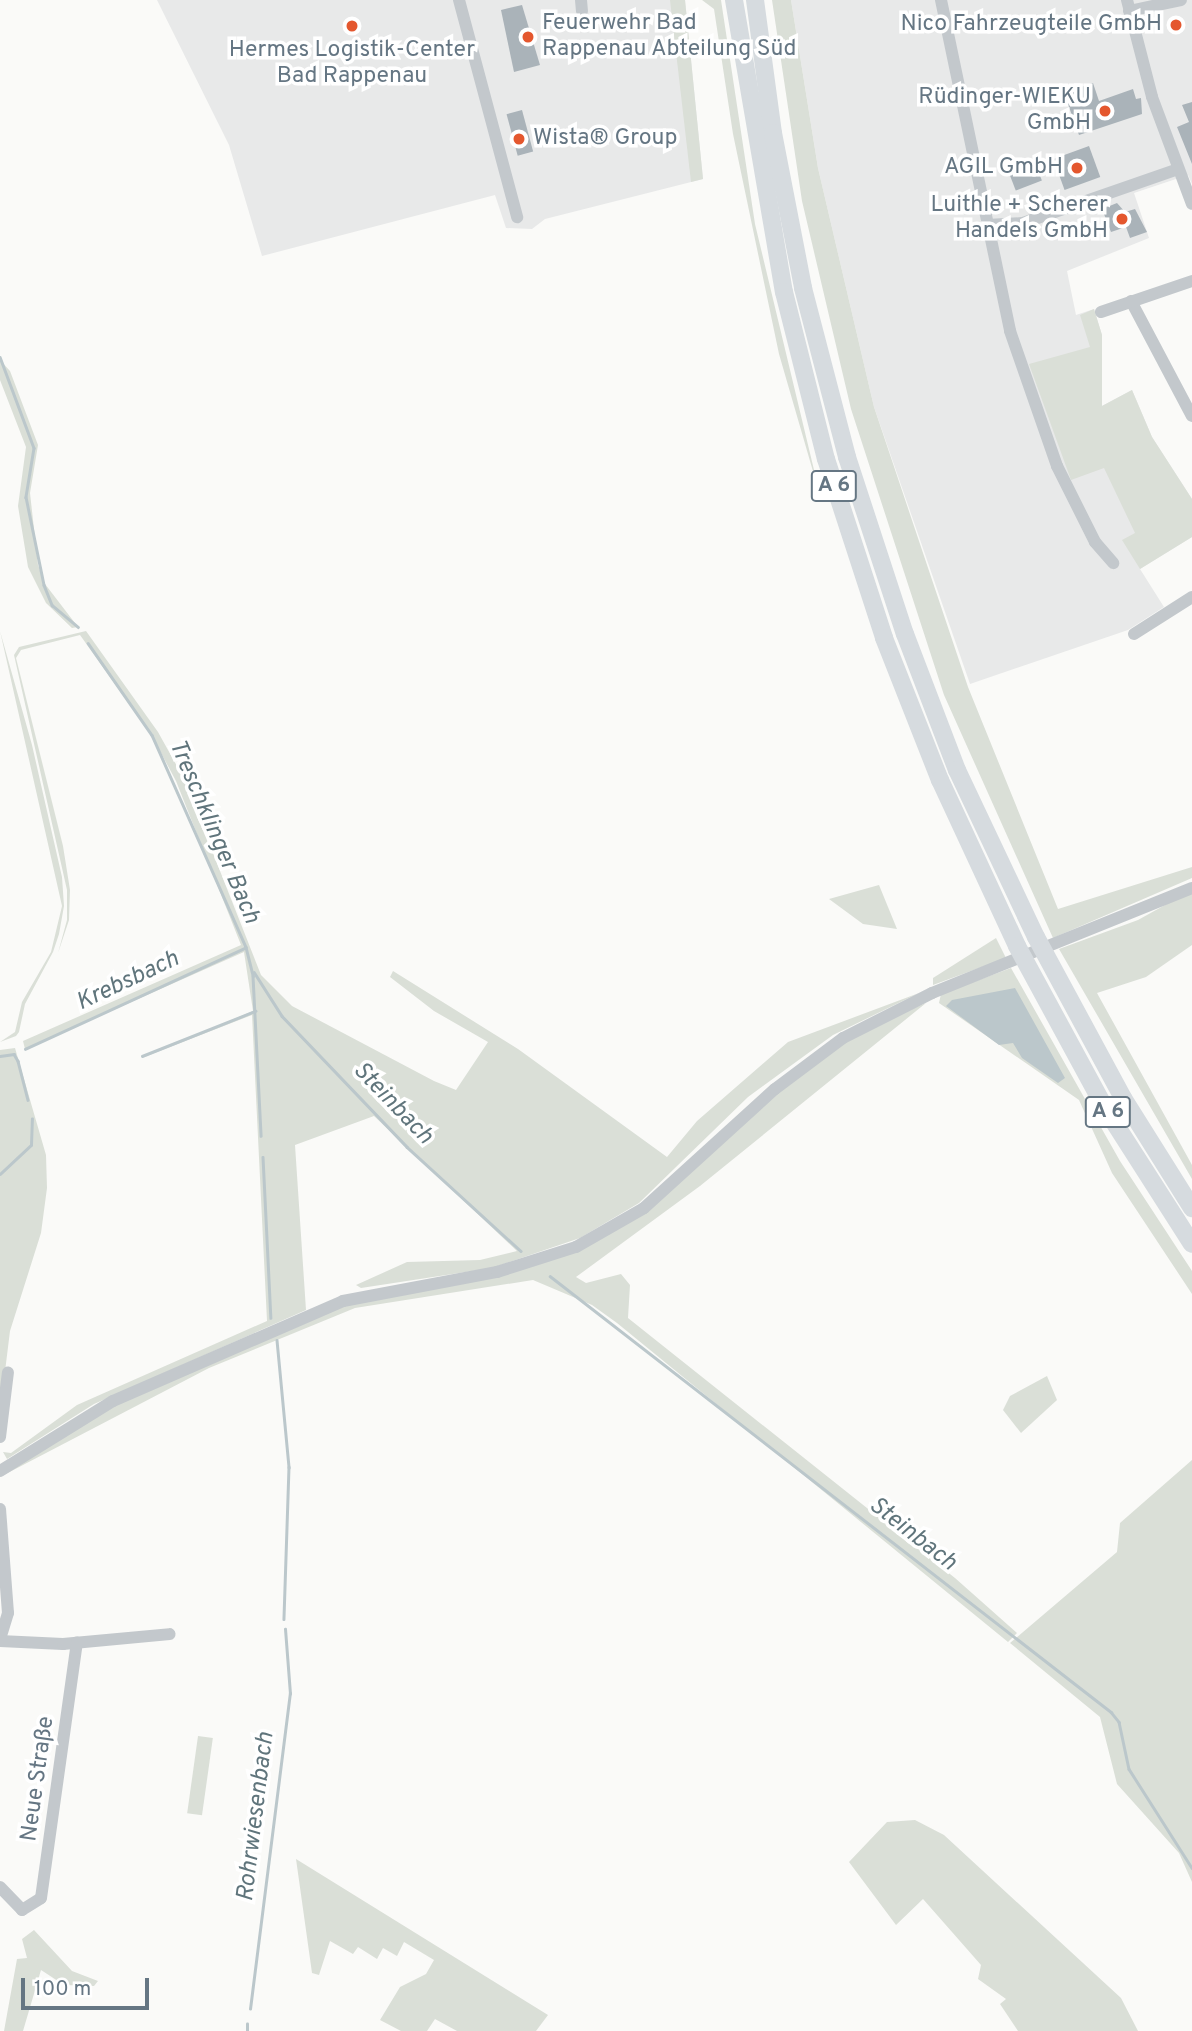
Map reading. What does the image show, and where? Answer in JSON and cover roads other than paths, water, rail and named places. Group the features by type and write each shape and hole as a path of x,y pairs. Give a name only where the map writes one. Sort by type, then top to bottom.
{"highway":[{"name":"A 6","path":"734,0 772,243 844,519 922,736 1032,976 1105,1108 1192,1244"},
{"name":"A 6","path":"755,0 792,238 847,457 927,694 1051,967 1192,1208"}],"street":[{"path":"459,0 517,217"},
{"path":"941,0 1010,331 1046,439 1095,542 1112,563"},
{"path":"1181,0 1128,6 1178,169 1192,204"},
{"path":"987,225 1023,223 1178,169"},
{"path":"1101,312 1192,281"},
{"path":"1130,301 1192,416"},
{"path":"1134,634 1192,597"},
{"path":"1,1469 113,1401 343,1301 507,1270 576,1247 644,1208 775,1089 843,1038 932,993 1192,888"},
{"path":"0,1437 8,1372"},
{"path":"0,1509 8,1613 0,1640 77,1643 170,1634"},
{"name":"Neue Straße","path":"0,1887 22,1910 36,1903 44,1889 77,1643"}],"waterway":[{"name":"Treschklinger Bach","path":"0,357 34,448 26,497 44,585 52,605 78,627"},
{"name":"Treschklinger Bach","path":"88,643 152,735 246,947 253,976 261,1136"},
{"name":"Krebsbach","path":"25,1049 245,948"},
{"name":"Steinbach","path":"254,972 282,1016 407,1147 521,1251"},
{"path":"142,1056 255,1011"},
{"name":"Krebsbach","path":"0,1056 14,1054 28,1100"},
{"name":"Krebsbach","path":"0,1174 31,1145 32,1119"},
{"name":"Rohrwiesenbach","path":"263,1157 271,1318"},
{"name":"Steinbach","path":"550,1276 1111,1712 1119,1722 1129,1769 1192,1868"},
{"name":"Rohrwiesenbach","path":"277,1340 289,1467 284,1619"},
{"name":"Rohrwiesenbach","path":"250,2009 290,1694 285,1629"},
{"name":"Rohrwiesenbach","path":"247,2024 247,2031"}],"place":[{"name":"Nico Fahrzeugteile GmbH","path":"1176,25"},
{"name":"Hermes Logistik-Center Bad Rappenau","path":"352,26"},
{"name":"Feuerwehr Bad Rappenau Abteilung Süd","path":"528,37"},
{"name":"Rüdinger-WIEKU GmbH","path":"1105,111"},
{"name":"Wista® Group","path":"519,139"},
{"name":"AGIL GmbH","path":"1077,168"},
{"name":"Luithle + Scherer Handels GmbH","path":"1122,219"}]}
